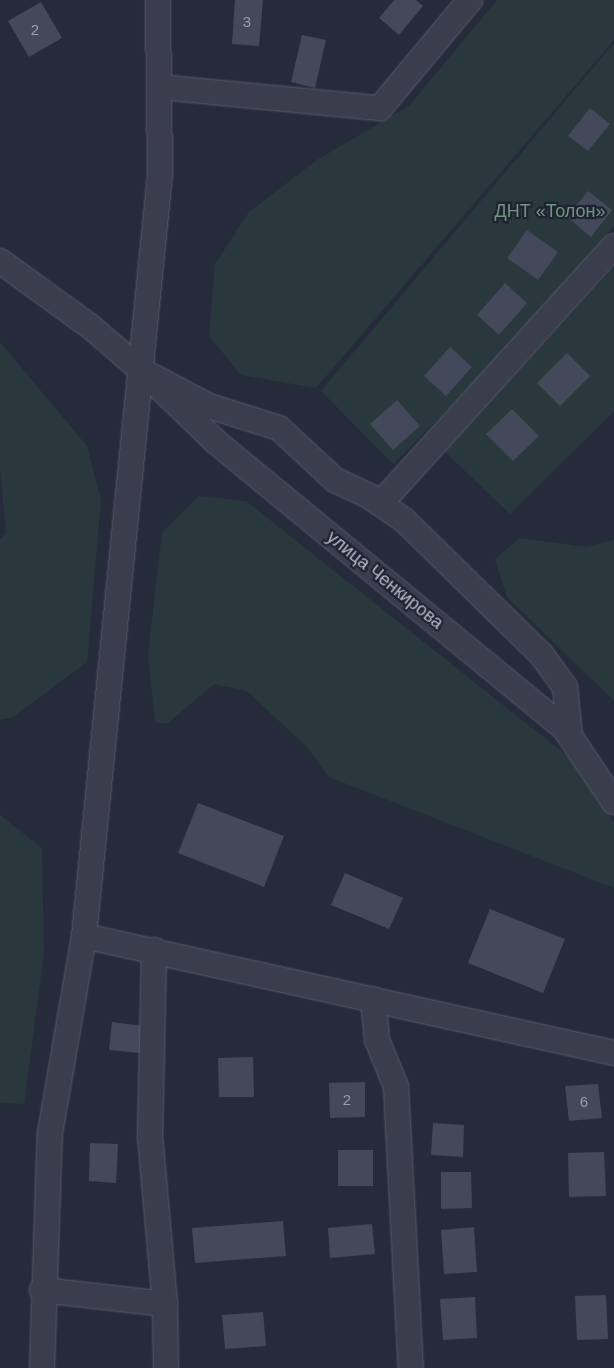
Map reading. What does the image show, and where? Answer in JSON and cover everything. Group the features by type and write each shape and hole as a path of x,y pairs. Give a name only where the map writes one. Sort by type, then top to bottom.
{"street":[{"path":"42,1368 42,1290 50,1133 84,936 160,174 158,0"},
{"path":"160,88 345,108 380,108 470,0"},
{"path":"380,504 614,246"},
{"path":"0,261 91,327 141,370 209,406 246,416 279,428 335,480 380,504 404,520 541,654 565,688 570,736"},
{"name":"улица Ченкирова","path":"141,370 216,442 570,736 614,802"},
{"path":"216,442 246,416"},
{"path":"84,936 614,1053"},
{"path":"154,950 150,1136 165,1304 166,1368"},
{"path":"373,999 377,1040 396,1086 411,1368"},
{"path":"42,1290 165,1304"}],"green space":[{"path":"497,0 614,0 614,40 316,388 241,375 209,336 215,264 249,212 317,160 409,106"},
{"name":"ДНТ «Толон»","path":"614,43 614,226 501,356 393,464 321,391"},
{"name":"ДНТ «Толон»","path":"614,267 614,411 510,514 444,451"},
{"path":"0,342 87,446 101,500 87,662 13,717 0,720 0,540 6,533 0,468"},
{"path":"199,496 246,501 585,770 614,823 614,888 329,777 308,748 247,691 214,684 167,724 155,722 148,654 162,533"},
{"path":"520,538 586,547 614,540 614,701 507,597 495,559"},
{"path":"0,815 42,848 44,953 24,1104 0,1103"}],"building":[{"path":"235,0 263,0 259,46 232,44"},
{"path":"394,0 416,0 423,6 399,35 379,18"},
{"path":"41,2 62,38 29,57 8,21"},
{"path":"302,35 326,40 315,88 291,82"},
{"path":"590,108 610,124 588,151 568,136"},
{"path":"588,191 612,210 591,237 567,217"},
{"path":"527,230 558,252 538,280 507,258"},
{"path":"505,283 527,303 499,335 477,315"},
{"path":"450,347 472,367 446,396 424,376"},
{"path":"567,353 590,376 560,406 537,383"},
{"path":"397,400 420,426 393,450 370,424"},
{"path":"512,409 539,436 513,461 486,434"},
{"path":"198,803 284,836 264,887 178,853"},
{"path":"345,873 403,898 389,929 331,905"},
{"path":"490,909 565,939 543,993 468,963"},
{"path":"112,1022 143,1026 140,1053 109,1050"},
{"path":"253,1057 254,1097 219,1097 218,1058"},
{"path":"365,1082 365,1117 330,1118 329,1083"},
{"path":"598,1084 602,1118 569,1121 565,1086"},
{"path":"433,1123 464,1125 463,1157 431,1155"},
{"path":"90,1143 118,1144 116,1183 89,1181"},
{"path":"338,1150 373,1150 373,1186 338,1186"},
{"path":"604,1152 606,1196 569,1197 568,1153"},
{"path":"441,1172 471,1172 472,1208 441,1209"},
{"path":"283,1221 286,1256 195,1263 192,1228"},
{"path":"372,1224 375,1254 330,1258 328,1228"},
{"path":"474,1227 477,1272 444,1274 441,1230"},
{"path":"606,1295 608,1339 577,1340 575,1296"},
{"path":"475,1297 477,1338 443,1340 440,1299"},
{"path":"263,1312 266,1346 225,1349 222,1315"}]}
